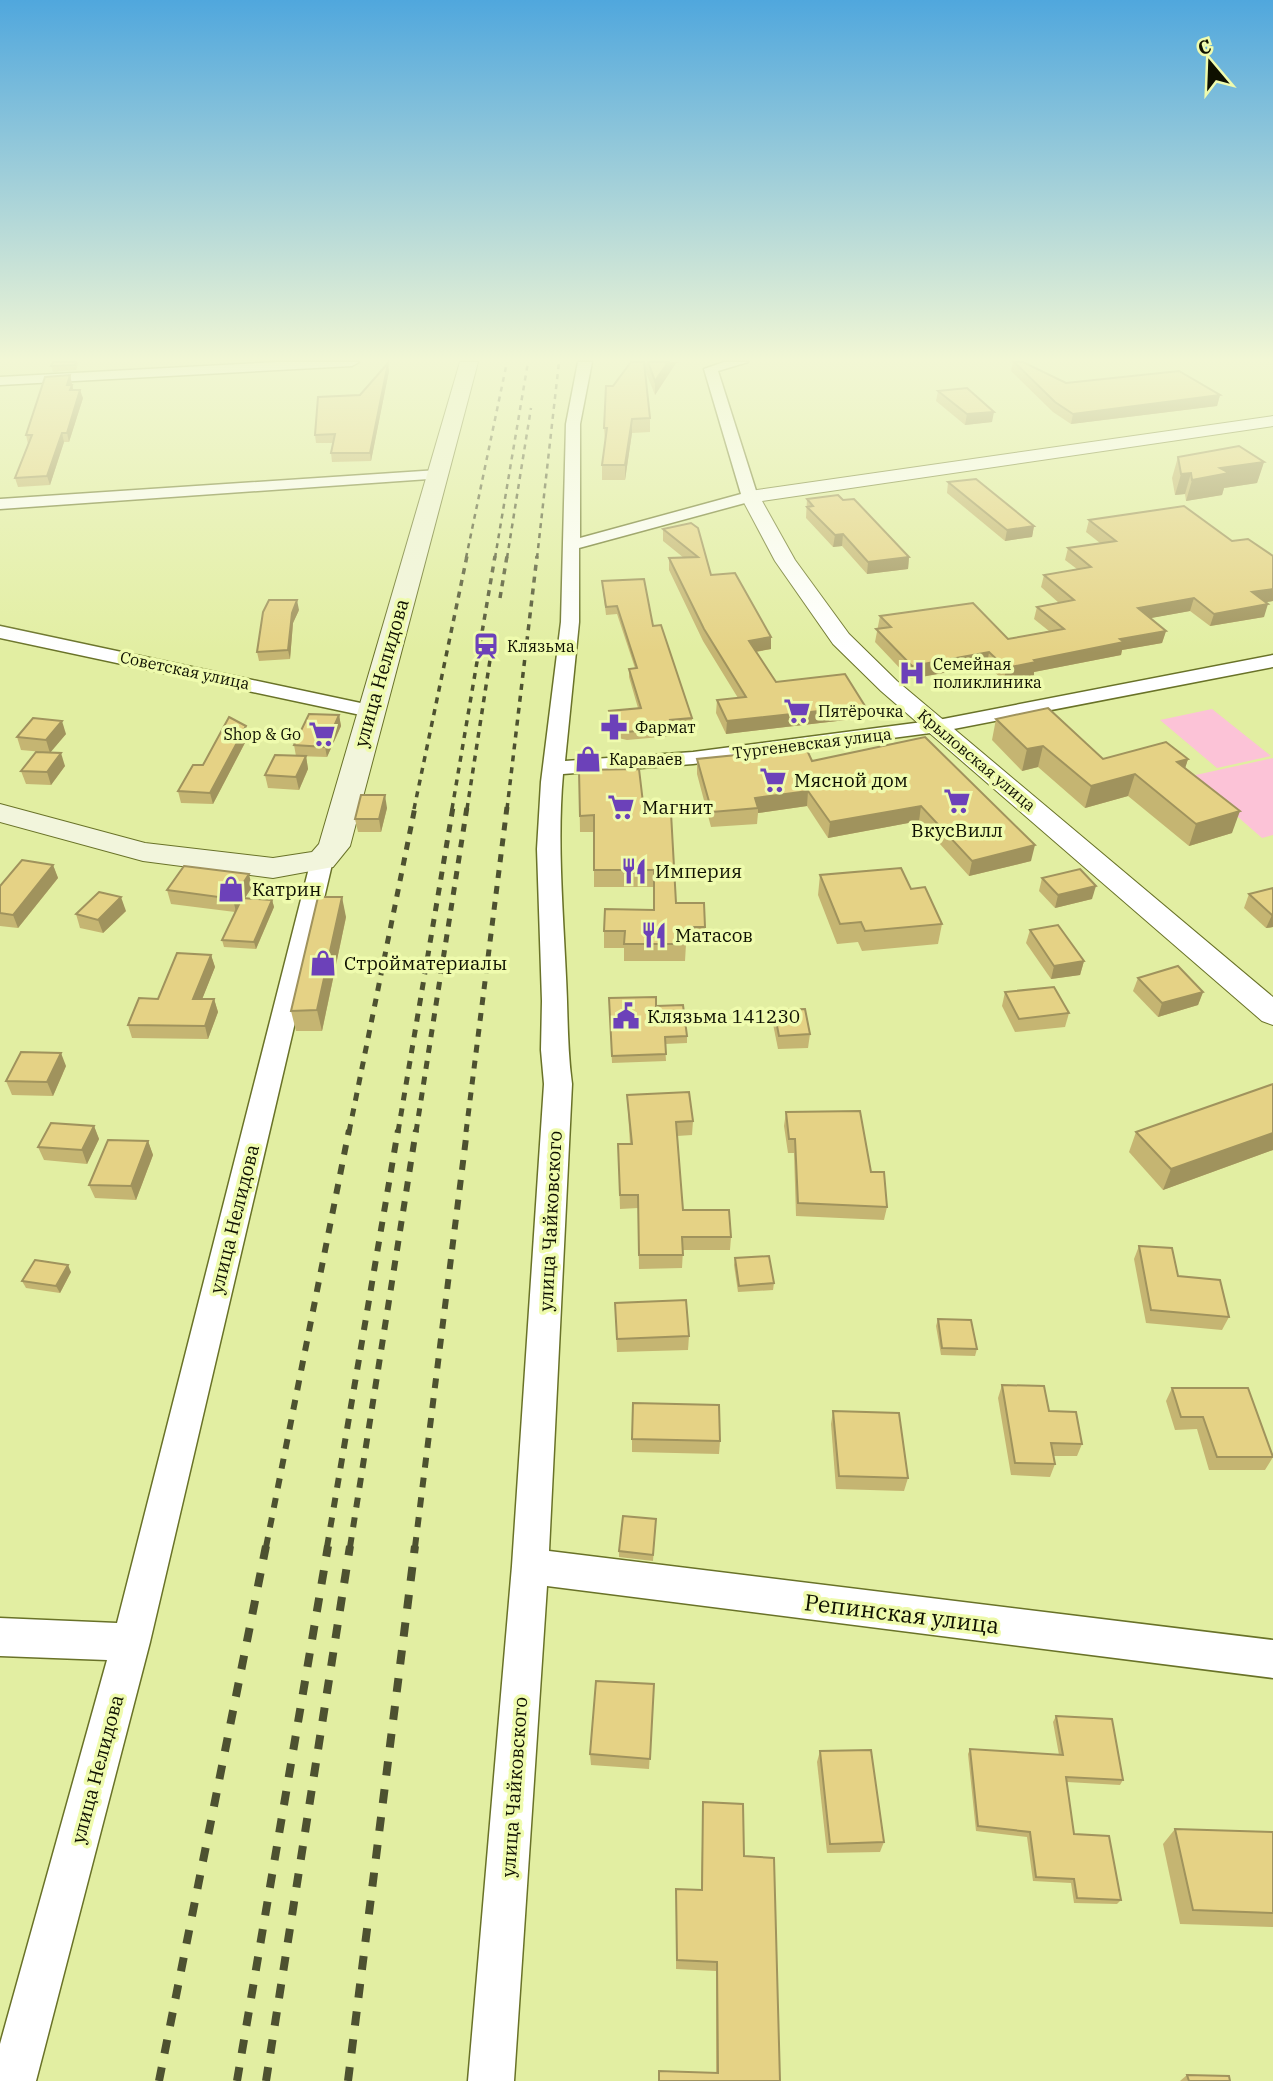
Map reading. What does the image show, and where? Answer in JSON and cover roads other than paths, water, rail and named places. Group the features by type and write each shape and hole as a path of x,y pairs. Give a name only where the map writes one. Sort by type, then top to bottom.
{"main road":[{"name":"улица Нелидова","path":"322,860 334,846 443,459"},
{"path":"0,813 143,852 273,868 322,860"}],"street":[{"name":"улица Чайковского","path":"491,2081 530,1566 558,1084 554,1050 555,1001 548,849 570,622 572,459"},
{"name":"Крыловская улица","path":"738,459 750,497 785,561 841,639 889,686 1273,1014"},
{"path":"571,545 750,497 1011,459"},
{"path":"0,504 439,475"},
{"name":"Советская улица","path":"0,632 233,679 370,711"},
{"name":"Тургеневская улица","path":"554,768 693,758 938,726 1273,661"},
{"name":"улица Нелидова","path":"13,2081 131,1642 322,860"},
{"name":"Репинская улица","path":"530,1566 1273,1659"},
{"path":"0,1637 131,1642"}],"railway":[{"path":"466,558 487,459"},
{"path":"495,558 512,459"},
{"path":"507,558 523,459"},
{"path":"537,558 548,459"},
{"path":"414,809 467,556"},
{"path":"452,809 495,556"},
{"path":"500,598 507,556"},
{"path":"507,809 537,556"},
{"path":"467,809 490,660"},
{"path":"349,1132 415,807"},
{"path":"398,1132 453,807"},
{"path":"416,1132 467,807"},
{"path":"466,1132 507,807"},
{"path":"266,1547 349,1130"},
{"path":"327,1547 398,1130"},
{"path":"350,1547 416,1130"},
{"path":"415,1547 467,1130"},
{"path":"159,2081 266,1546"},
{"path":"237,2081 328,1546"},
{"path":"266,2081 350,1546"},
{"path":"348,2081 415,1546"}],"place":[{"name":"Клязьма","path":"486,646"},
{"name":"Семейная поликлиника","path":"912,673"},
{"name":"Пятёрочка","path":"797,711"},
{"name":"Фармат","path":"614,727"},
{"name":"Shop & Go","path":"322,734"},
{"name":"Караваев","path":"588,759"},
{"name":"Мясной дом","path":"773,780"},
{"name":"ВкусВилл","path":"957,801"},
{"name":"Магнит","path":"621,807"},
{"name":"Империя","path":"634,871"},
{"name":"Катрин","path":"231,889"},
{"name":"Матасов","path":"654,935"},
{"name":"Стройматериалы","path":"323,963"},
{"name":"Клязьма 141230","path":"626,1016"}]}
